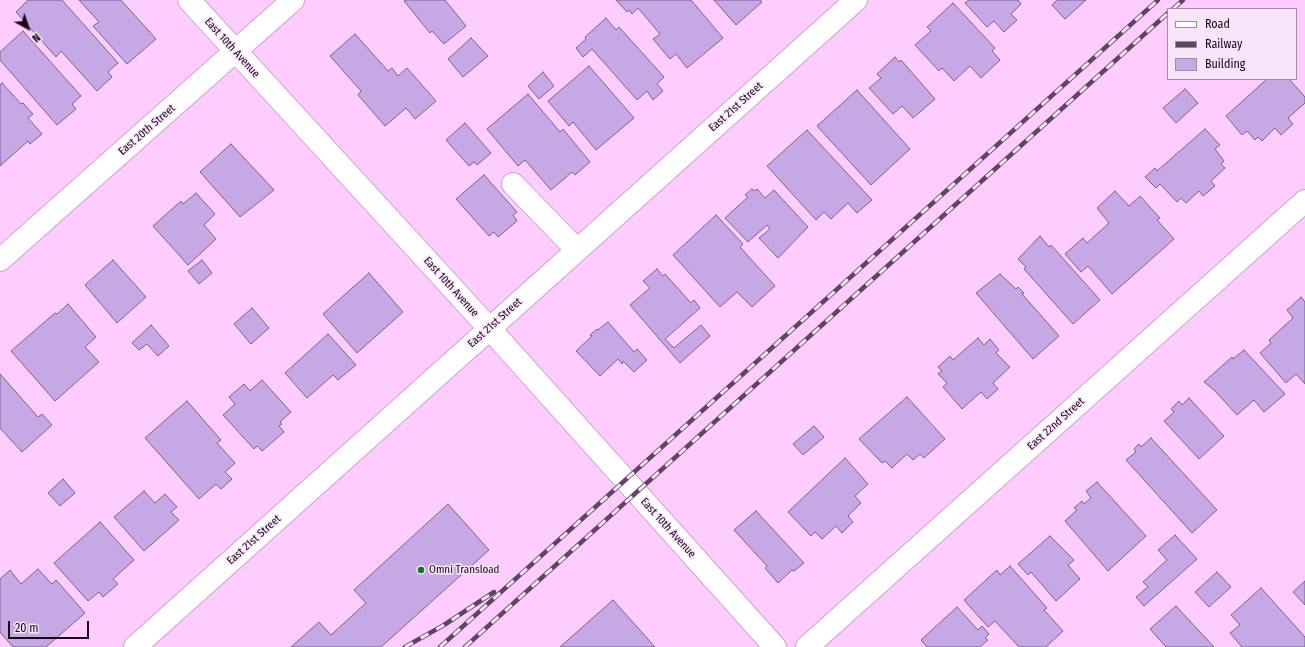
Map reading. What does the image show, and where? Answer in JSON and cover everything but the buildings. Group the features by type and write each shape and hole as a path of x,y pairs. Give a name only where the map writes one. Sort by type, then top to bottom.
{"street":[{"name":"East 10th Avenue","path":"189,0 489,328 775,647"},
{"name":"East 20th Street","path":"0,260 293,0"},
{"name":"East 21st Street","path":"135,647 856,0"},
{"path":"513,184 577,250"},
{"name":"East 22nd Street","path":"807,647 1305,201"}],"railway":[{"path":"440,647 1158,0"},
{"path":"1174,8 1183,0"},
{"path":"465,647 1167,14"},
{"path":"405,647 444,625 494,592"}],"place":[{"name":"Omni Transload","path":"421,570"}]}
